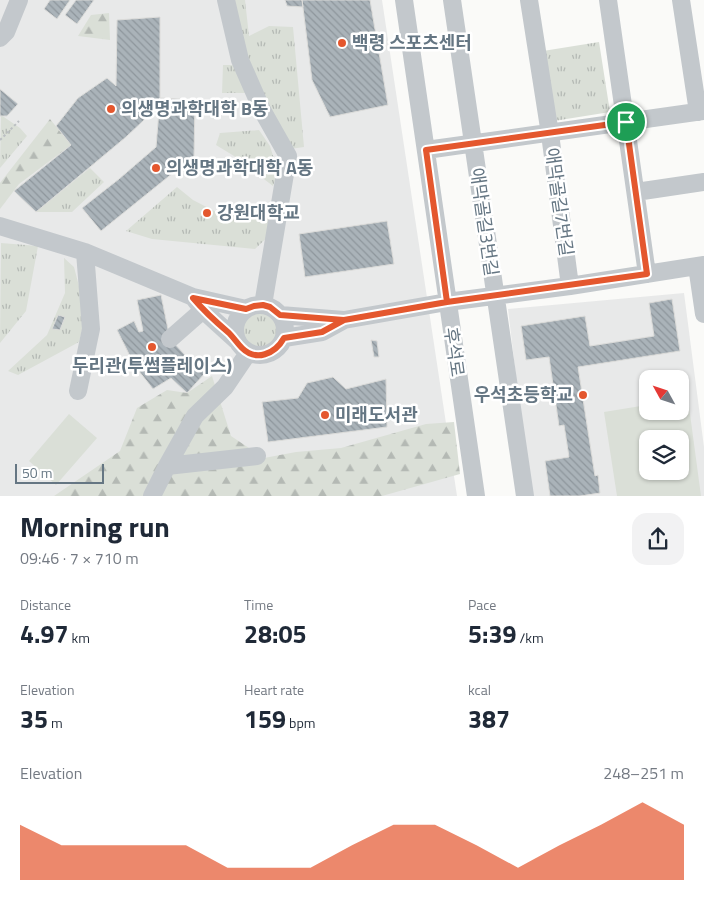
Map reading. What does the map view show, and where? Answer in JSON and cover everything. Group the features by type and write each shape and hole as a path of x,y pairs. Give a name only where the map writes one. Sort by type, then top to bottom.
{"street":[{"path":"0,38 6,32 19,0"},
{"path":"152,496 195,416 225,388 242,346 235,331 236,323 240,315 255,307 288,156 262,110 240,60 226,0"},
{"name":"후석로","path":"404,0 476,496"},
{"name":"애막골길3번길","path":"452,0 525,496"},
{"name":"애막골길7번길","path":"530,0 570,286"},
{"path":"608,0 647,274"},
{"path":"426,150 701,112 682,0"},
{"path":"636,192 704,182"},
{"path":"0,226 85,252 198,304 242,346 256,355 265,355 273,352 280,346 284,338 285,330 280,315 270,307 198,304"},
{"path":"78,391 91,329 85,252"},
{"path":"280,315 344,320 447,302 570,286 701,265 704,314"},
{"path":"170,338 198,304"},
{"path":"284,338 322,332 344,320"},
{"path":"167,466 256,456"}],"path":[{"path":"0,140 19,120"}],"shaded area":[{"name":"강원대학교","path":"0,0 382,0 457,496 0,496"},
{"name":"우석초등학교","path":"684,293 704,447 704,496 530,496 508,309"}],"green space":[{"path":"232,0 245,0 249,36 269,26 293,27 304,147 290,149 246,58"},
{"path":"109,13 110,40 78,36 91,15"},
{"path":"599,42 610,112 554,121 543,51"},
{"path":"223,65 235,65 247,93 222,93"},
{"path":"1,115 20,128 27,136 0,168"},
{"path":"50,119 71,145 19,184 0,209 0,183"},
{"path":"259,130 270,146 278,172 273,186 234,156 216,145 220,133"},
{"path":"90,168 104,182 72,212 36,212"},
{"path":"177,187 193,200 224,216 245,207 274,202 277,228 255,249 152,239 126,231"},
{"path":"1,243 38,246 26,311 0,343"},
{"path":"64,258 74,267 80,290 84,322 79,342 18,375 8,371 47,335 65,293"},
{"path":"262,309 277,315 283,330 277,345 262,351 247,345 241,330 247,315"},
{"path":"212,376 231,436 264,458 296,452 341,448 426,424 454,422 460,474 382,496 54,496 120,451 137,408 167,390 187,393"},
{"path":"639,406 639,420 689,420 689,406 701,496 617,496 604,412"},
{"path":"69,414 97,438 56,485 29,461"}],"building":[{"path":"50,0 70,0 57,19 44,9"},
{"path":"76,0 94,0 77,24 65,15"},
{"path":"285,0 302,0 303,7 287,6"},
{"name":"백령 스포츠센터","path":"302,0 370,0 388,105 330,117 312,80"},
{"name":"의생명과학대학 B동","path":"160,17 160,98 144,120 126,137 36,212 14,191 71,145 56,126 78,98 107,78 116,86 117,20"},
{"path":"0,89 18,104 7,116 0,116"},
{"name":"의생명과학대학 A동","path":"160,98 195,100 194,156 101,231 82,208 156,147"},
{"path":"387,221 394,264 305,277 299,234"},
{"name":"두리관(투썸플레이스)","path":"161,295 170,339 205,373 187,393 171,378 153,389 135,366 117,330 134,321 139,332 143,331 137,300"},
{"path":"672,299 680,351 578,367 595,476 598,475 600,493 580,496 550,496 545,461 569,457 564,425 559,426 549,357 526,360 521,326 585,316 590,346 654,336 649,303"},
{"path":"58,315 65,317 60,330 52,329"},
{"path":"371,340 377,341 379,357 374,357"},
{"name":"미래도서관","path":"333,377 346,389 386,379 387,427 268,442 262,402 298,398 307,383"}],"place":[{"name":"백령 스포츠센터","path":"342,43"},
{"name":"의생명과학대학 B동","path":"111,109"},
{"name":"의생명과학대학 A동","path":"156,168"},
{"name":"강원대학교","path":"207,213"},
{"name":"두리관(투썸플레이스)","path":"152,347"},
{"name":"우석초등학교","path":"583,395"},
{"name":"미래도서관","path":"325,415"}],"route":[{"path":"626,122 426,150 447,302 344,320 322,332 284,338 280,346 273,352 265,355 256,355 248,353 241,347 193,298 246,309 263,305 270,307 280,315 344,320 395,311 447,302 647,274 626,122"}]}
